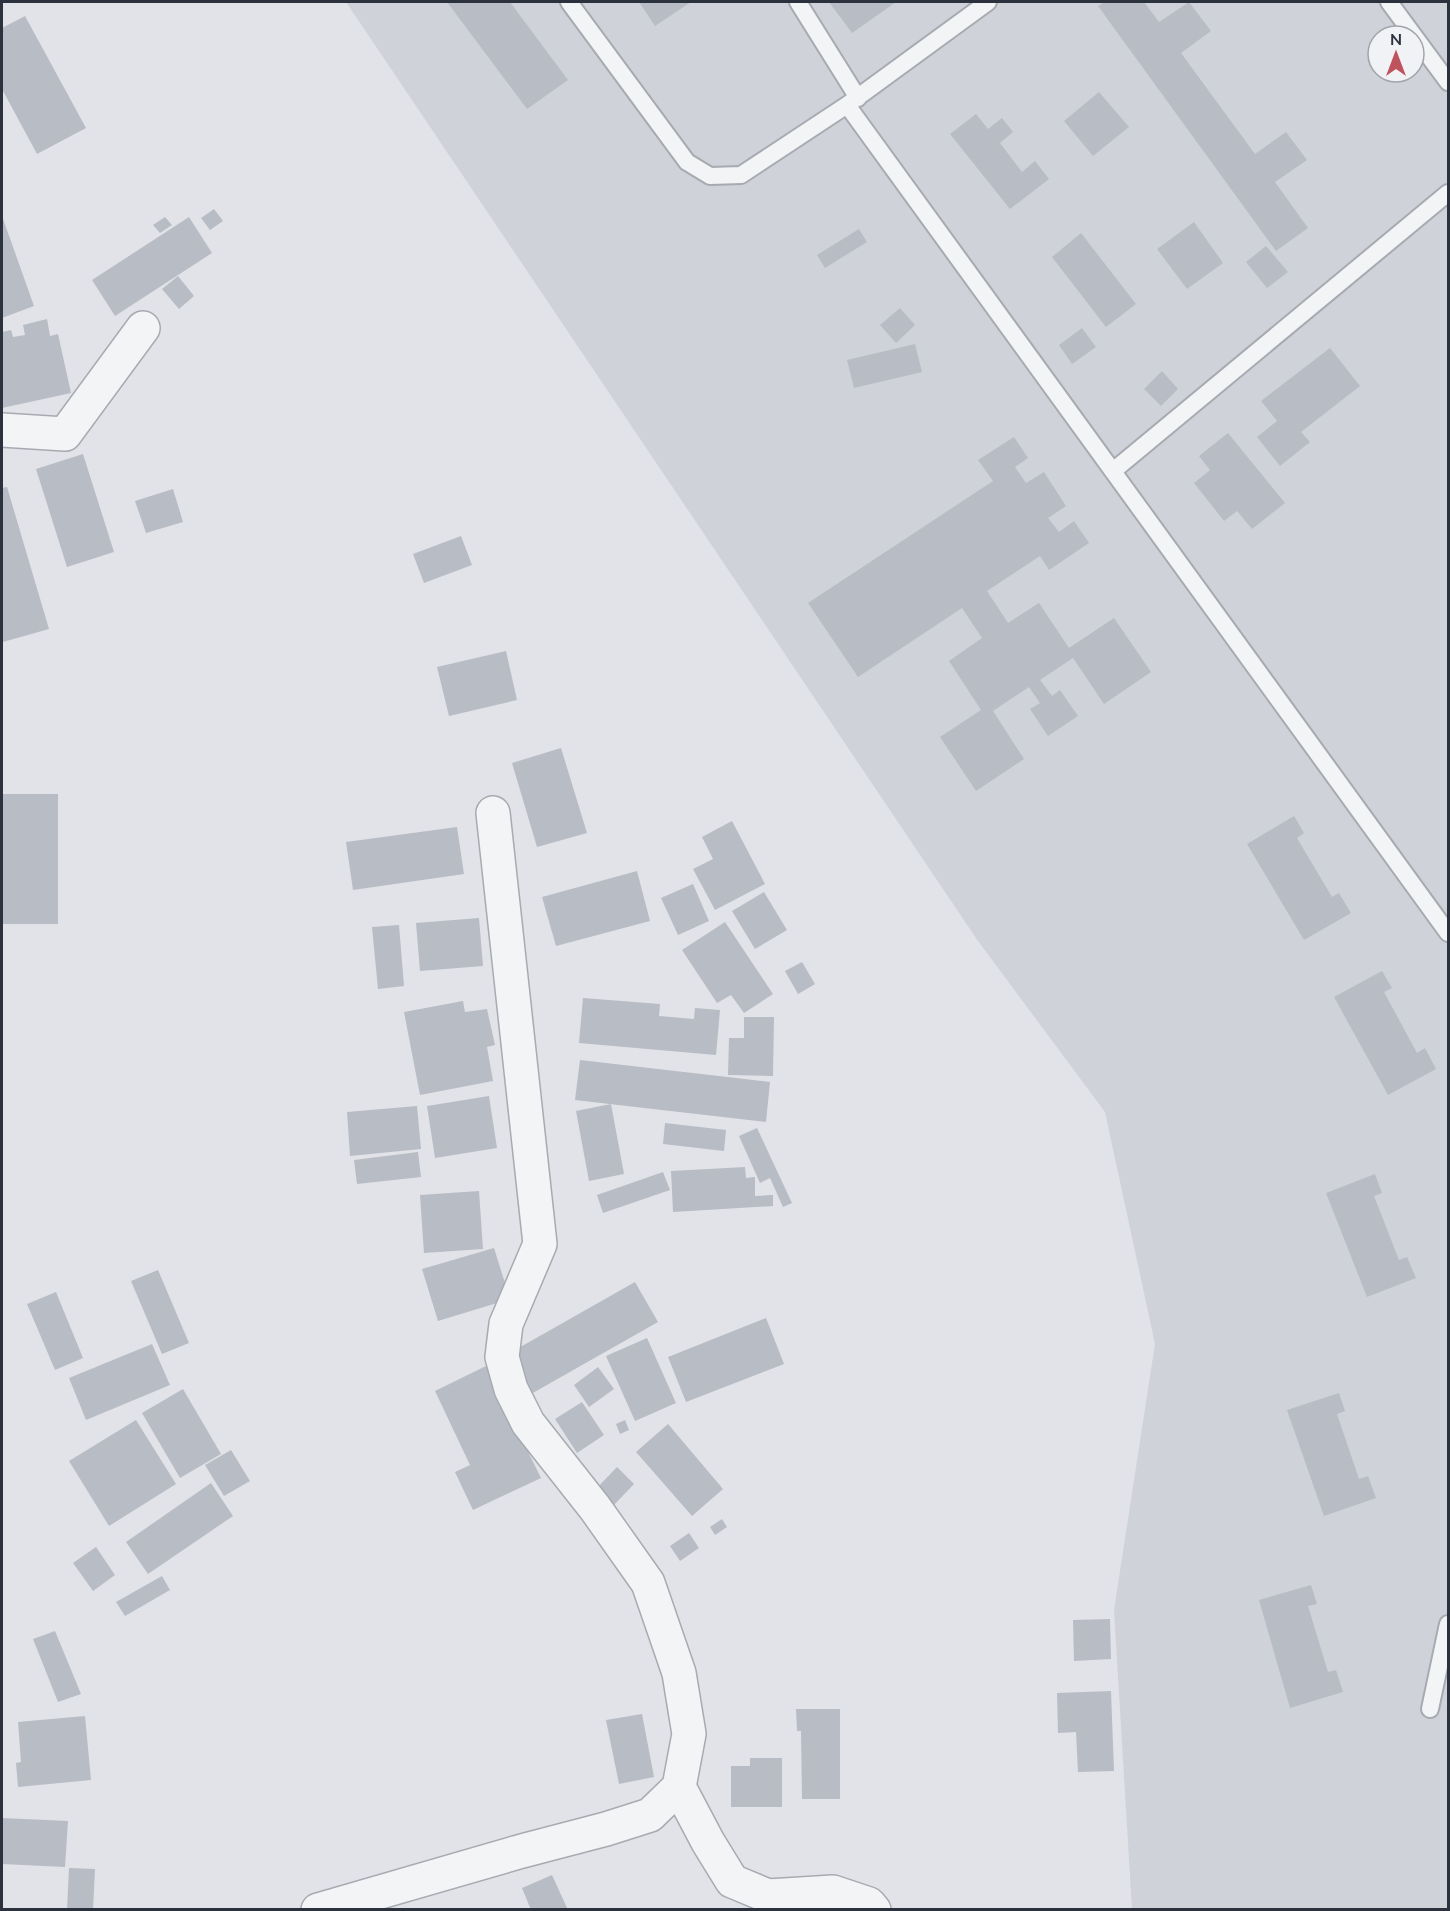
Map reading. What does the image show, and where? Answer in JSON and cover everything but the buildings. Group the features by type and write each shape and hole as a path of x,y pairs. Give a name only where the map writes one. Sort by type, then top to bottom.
{"street":[{"path":"2,430 65,434 143,328"},
{"path":"318,1910 650,1815 679,1787 688,1734 679,1673 648,1582 595,1508 528,1423 511,1389 502,1357 506,1324 540,1244 493,813"},
{"path":"679,1787 732,1881 768,1896 833,1892 869,1904 874,1910"}],"lane":[{"path":"568,2 687,162 710,176 741,175 853,101 988,2"},
{"path":"798,2 853,101 1113,471 1449,933"},
{"path":"1389,2 1449,82"},
{"path":"1113,471 1449,193"},
{"path":"1430,1709 1449,1624"}],"shaded area":[{"path":"346,2 1448,2 1448,1909 1132,1909 1114,1610 1155,1344 1105,1112 978,941"}]}
